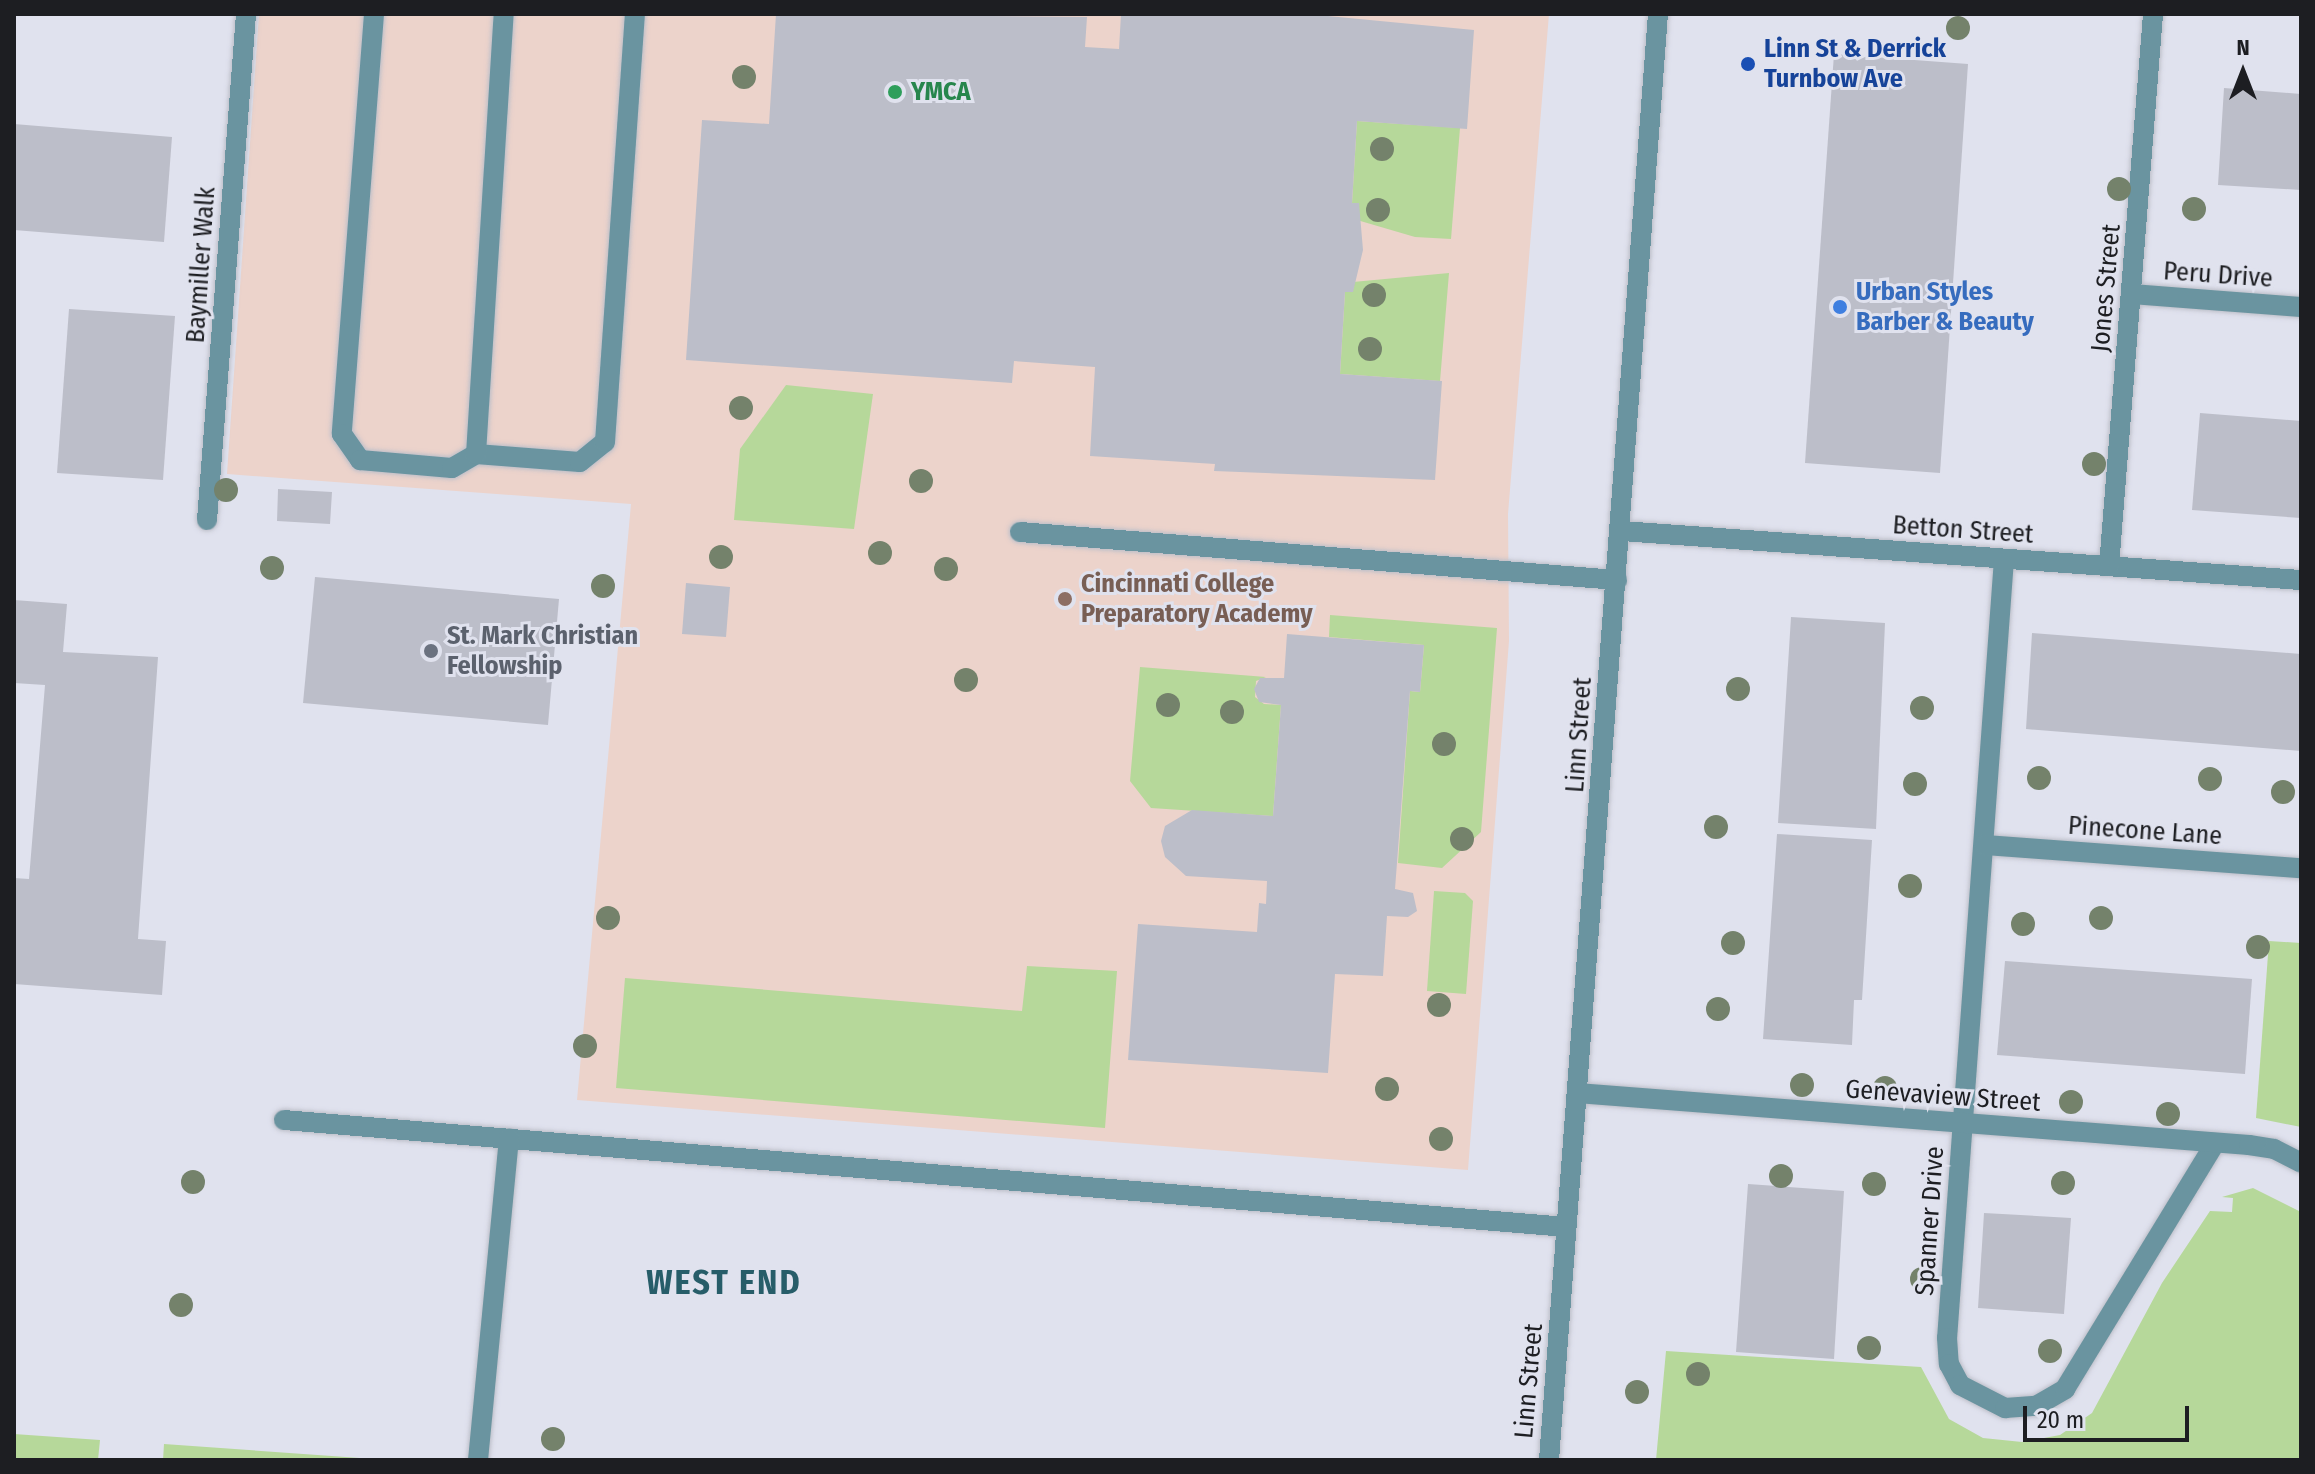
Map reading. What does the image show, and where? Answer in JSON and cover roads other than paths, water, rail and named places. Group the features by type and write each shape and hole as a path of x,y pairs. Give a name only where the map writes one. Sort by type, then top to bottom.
{"street":[{"name":"Baymiller Walk","path":"207,520 246,14"},
{"path":"374,14 342,434 360,460 452,468 476,454 580,462 605,442 635,14"},
{"path":"476,454 504,14"},
{"name":"Linn Street","path":"1549,1460 1622,531 1658,14"},
{"name":"Jones Street","path":"2109,566 2153,14"},
{"name":"Peru Drive","path":"2132,294 2301,307"},
{"name":"Betton Street","path":"1622,531 2301,580"},
{"path":"1020,532 1617,580"},
{"name":"Spanner Drive","path":"2004,559 1963,1123 1949,1364 1960,1385 2005,1408 2036,1406 2065,1389 2215,1143"},
{"name":"Pinecone Lane","path":"1985,845 2301,868"},
{"name":"Genevaview Street","path":"1577,1093 2215,1143 2274,1149 2301,1163"},
{"path":"284,1120 1567,1227"},
{"path":"478,1460 509,1138"}],"place":[{"name":"Linn St & Derrick Turnbow Ave","path":"1748,64"},
{"name":"YMCA","path":"895,92"},
{"name":"Urban Styles Barber & Beauty","path":"1840,307"},
{"name":"Cincinnati College Preparatory Academy","path":"1065,599"},
{"name":"St. Mark Christian Fellowship","path":"431,651"}],"district":[{"name":"WEST END","path":"724,1283"}]}
